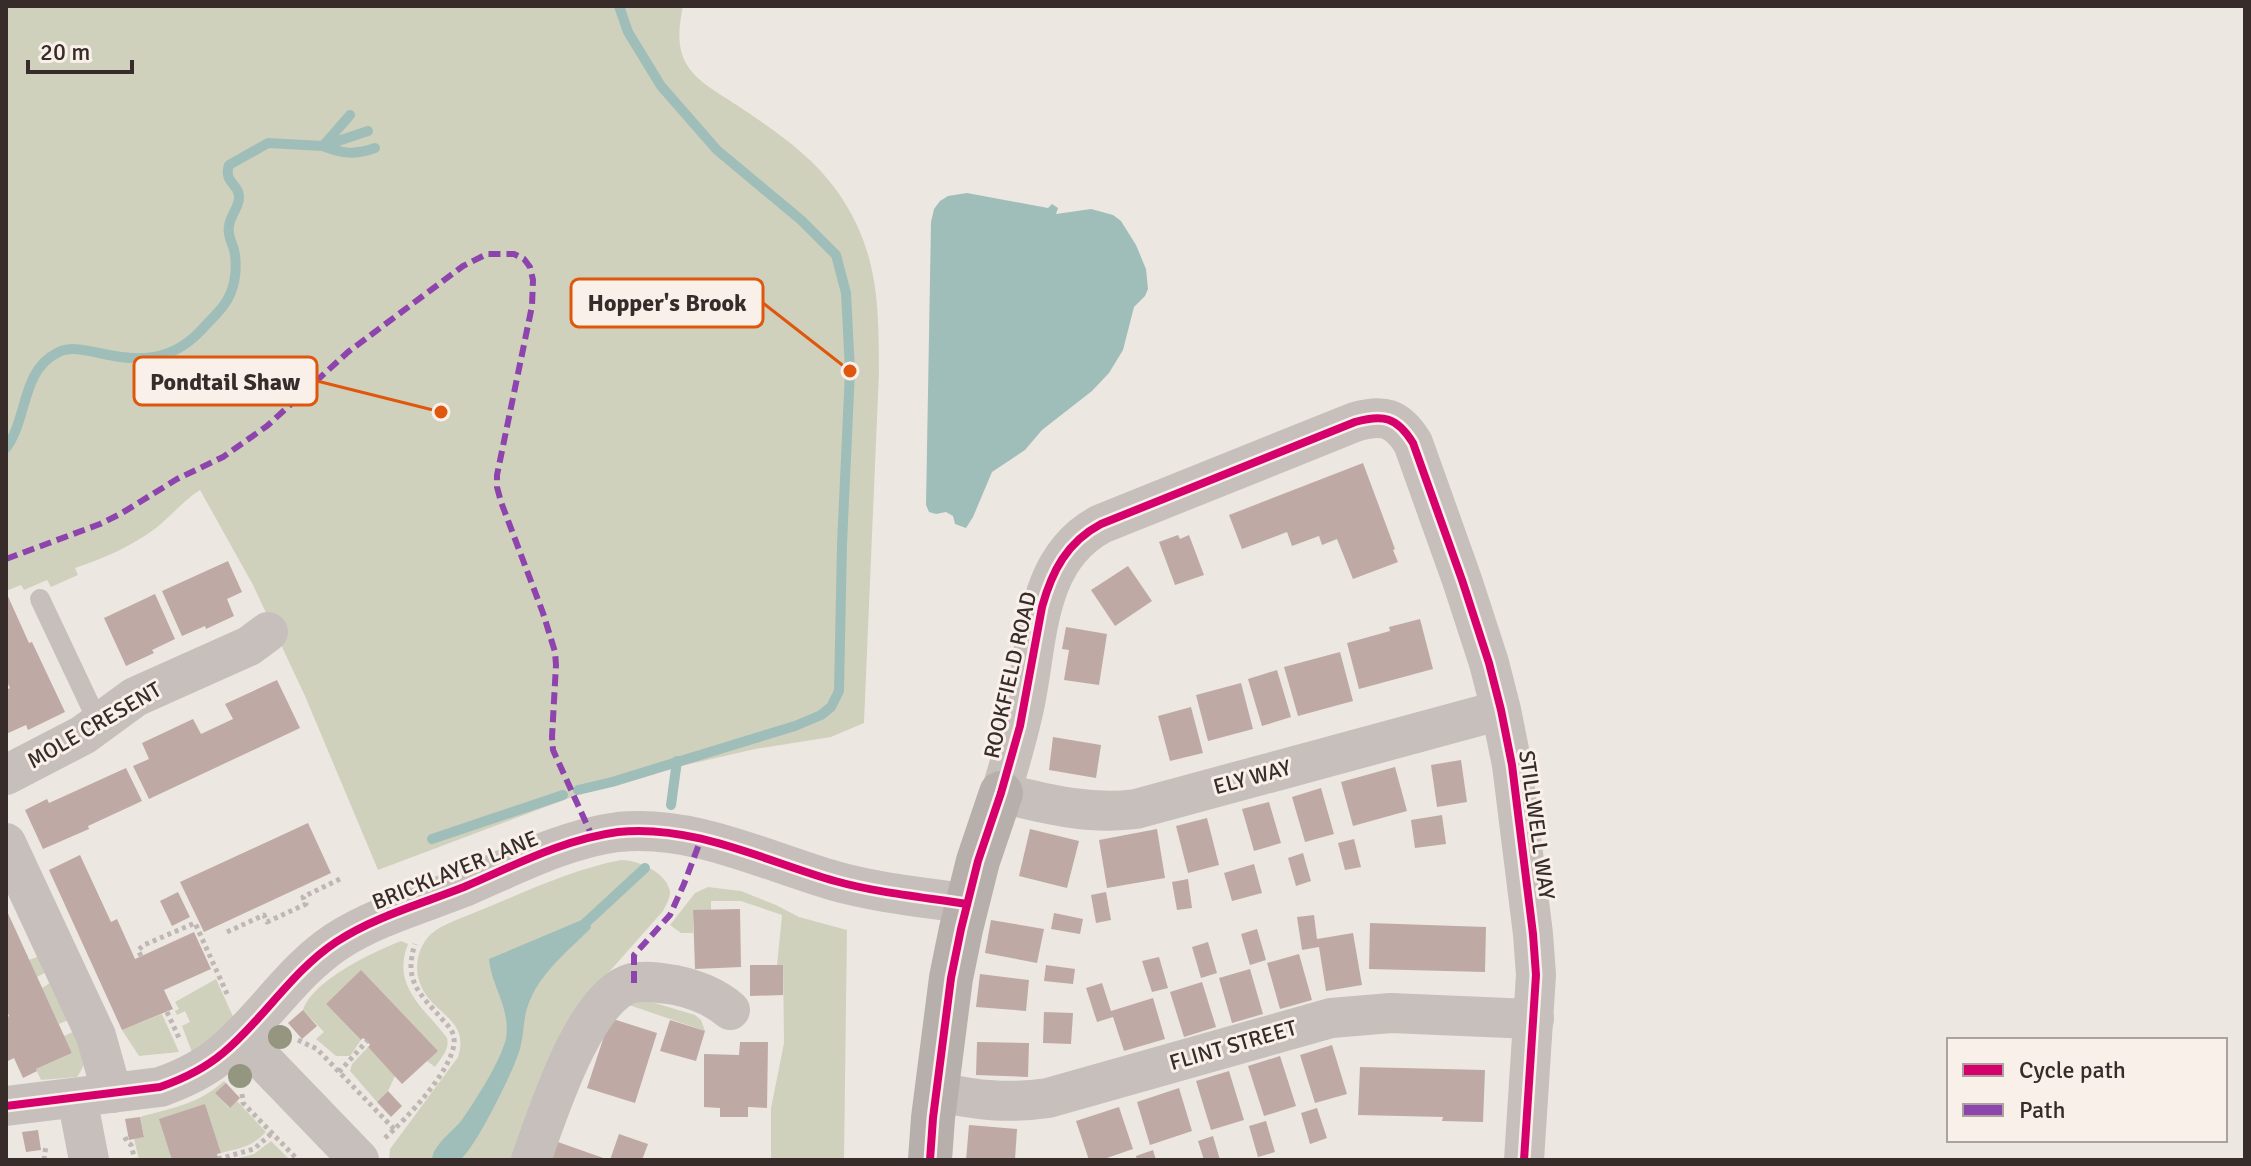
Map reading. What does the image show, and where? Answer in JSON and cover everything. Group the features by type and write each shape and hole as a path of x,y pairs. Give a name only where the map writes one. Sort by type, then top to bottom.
{"street":[{"name":"ROOKFIELD ROAD","path":"930,1160 951,978 978,861 1001,793 1026,700 1047,590 1059,563 1078,539 1101,524 1355,422 1378,418 1393,421"},
{"name":"STILLWELL WAY","path":"1393,421 1413,443 1426,479 1475,621 1501,710 1512,765 1536,975 1524,1160"},
{"name":"MOLE CRESENT","path":"6,775 83,735 135,697 249,646 268,632"},
{"name":"ELY WAY","path":"1001,793 1074,809 1136,809 1501,710"},
{"name":"BRICKLAYER LANE","path":"6,1106 160,1087 185,1077 241,1034 303,969 333,944 384,918 592,836 633,831 706,840 858,887 967,904"},
{"path":"6,843 96,1036 89,1160"},
{"path":"531,1160 579,1039 591,1019 617,990 630,984 659,982 703,994 720,1001 730,1010"},
{"name":"FLINT STREET","path":"937,1092 992,1102 1048,1098 1295,1027 1352,1015 1404,1013 1534,1019"},
{"path":"241,1034 252,1049 371,1150"}],"lane":[{"path":"40,599 99,724"}],"path":[{"path":"227,932 264,915 267,922 306,904 303,897 340,879"},
{"path":"371,1150 405,1121 445,1068 454,1049 450,1028 415,988 411,972 415,945 445,894"},
{"path":"141,956 138,950 144,945 195,923 239,1020 243,1103 298,1160"},
{"path":"241,1034 298,1040 317,1049 395,1130"},
{"path":"339,1072 367,1041"},
{"path":"218,1159 254,1149 272,1133"}],"green space":[{"path":"6,6 683,6 680,44 691,71 709,87 776,132 815,165 851,213 868,256 877,300 879,372 864,723 831,737 755,749 612,782 378,870 305,696 253,585 200,490 137,541 75,568 78,575 51,587 47,580 24,590 21,585 6,591"},
{"path":"621,860 643,865 664,879 670,892 669,900 663,911 602,980 517,1160 389,1160 390,1149 458,1057 459,1033 431,1001 419,980 417,962 427,939 448,923 533,888"},
{"path":"708,887 741,891 799,917 847,930 844,1160 771,1160 771,1108 784,1043 783,965 777,965 782,915 741,901 711,901 711,910 693,911 693,933 681,933 670,925 695,893"},
{"path":"401,941 408,944 404,959 407,985 447,1038 444,1053 435,1067 427,1061 361,971 326,1004 361,1040 350,1056 336,1056 316,1039 324,1032 303,1010 309,999 345,968"},
{"path":"47,958 71,1019 59,1024 42,988 53,981 48,971 37,977 29,960"},
{"path":"216,979 236,1023 193,1055 182,1026 190,1022 185,1011 177,1015 175,1011 179,1009 175,1002"},
{"path":"635,997 695,1015 701,1020 705,1031 629,1005"},
{"path":"162,1014 179,1052 139,1056 122,1030"},
{"path":"77,1030 85,1059 77,1077 41,1080 36,1069 72,1053 64,1036"},
{"path":"368,1047 395,1076 388,1091 377,1102 350,1071 352,1064"},
{"path":"224,1081 226,1083 216,1093 229,1108 237,1101 266,1132 261,1137 245,1146 221,1153 205,1105 172,1160 139,1160 134,1139 144,1136 140,1117 195,1100"},
{"path":"271,1141 290,1160 231,1160 254,1154"}],"water":[{"path":"967,193 1048,208 1052,204 1058,208 1056,214 1091,209 1113,215 1121,221 1136,245 1146,269 1148,289 1134,307 1123,350 1109,373 1092,391 1042,430 1025,450 992,472 966,528 955,524 953,516 946,512 929,512 926,505 931,222 940,201 948,196"},
{"path":"584,919 589,920 591,928 550,970 531,998 515,1062 475,1141 460,1160 432,1160 439,1144 461,1121 480,1092 506,1038 506,1017 489,959"}],"building":[{"path":"1363,463 1398,562 1353,579 1337,539 1322,545 1319,536 1292,546 1287,532 1242,549 1229,515"},
{"path":"1178,535 1180,539 1189,535 1204,575 1175,585 1159,542"},
{"path":"228,561 242,592 227,599 234,616 182,636 162,591"},
{"path":"1128,566 1152,601 1115,626 1091,590"},
{"path":"6,592 65,712 28,730 26,725 6,734 6,690 10,688 6,680"},
{"path":"155,594 175,639 126,666 104,618"},
{"path":"1420,619 1433,669 1359,689 1347,643"},
{"path":"1066,627 1107,634 1099,685 1064,680 1069,650 1062,649"},
{"path":"1340,652 1353,701 1298,716 1284,667"},
{"path":"1277,670 1291,717 1262,726 1248,679"},
{"path":"277,680 300,728 149,799 133,766 149,759 142,743 193,719 201,734 233,719 225,704"},
{"path":"1241,683 1253,729 1208,741 1196,695"},
{"path":"1191,707 1203,753 1170,761 1158,716"},
{"path":"1053,737 1101,745 1096,778 1049,770"},
{"path":"1461,760 1467,802 1437,807 1431,765"},
{"path":"1395,767 1407,811 1353,826 1341,782"},
{"path":"126,768 142,801 43,849 25,810 47,799 49,803"},
{"path":"1321,788 1334,834 1305,842 1292,797"},
{"path":"1269,802 1281,843 1254,851 1242,809"},
{"path":"1442,815 1446,844 1415,848 1411,820"},
{"path":"1207,818 1219,865 1188,873 1176,826"},
{"path":"308,823 331,873 204,932 180,882"},
{"path":"1030,829 1079,841 1067,888 1019,876"},
{"path":"1157,829 1165,878 1107,888 1099,840"},
{"path":"1354,839 1361,867 1345,870 1338,843"},
{"path":"1303,853 1311,881 1296,886 1288,858"},
{"path":"80,855 111,922 117,919 135,959 194,932 211,969 164,990 173,1009 122,1030 49,870"},
{"path":"1254,864 1262,893 1232,901 1224,873"},
{"path":"1188,879 1192,908 1177,910 1172,882"},
{"path":"178,892 190,917 172,926 160,901"},
{"path":"1106,892 1111,920 1096,923 1091,895"},
{"path":"6,909 72,1053 23,1078 14,1058 6,1062 6,1018 9,1016 6,1009"},
{"path":"740,909 741,967 695,969 693,910"},
{"path":"1054,913 1083,919 1080,934 1051,929"},
{"path":"1314,915 1317,939 1353,933 1362,985 1326,991 1319,947 1302,950 1297,917"},
{"path":"991,920 1044,929 1037,963 985,953"},
{"path":"1370,923 1486,927 1485,972 1369,969"},
{"path":"1257,929 1266,960 1250,965 1241,934"},
{"path":"1208,942 1217,973 1201,978 1192,947"},
{"path":"1299,954 1312,1000 1280,1009 1267,963"},
{"path":"1159,957 1168,988 1152,992 1142,961"},
{"path":"750,965 783,965 783,995 750,996"},
{"path":"1046,965 1075,969 1073,984 1044,981"},
{"path":"1250,969 1263,1014 1232,1023 1219,978"},
{"path":"361,970 438,1051 402,1084 368,1047 367,1041 361,1040 326,1004"},
{"path":"980,974 1029,980 1026,1011 976,1007"},
{"path":"1202,982 1216,1027 1184,1037 1170,992"},
{"path":"1102,983 1111,1011 1153,998 1165,1039 1124,1051 1113,1017 1097,1022 1086,988"},
{"path":"303,1010 317,1026 302,1039 288,1023"},
{"path":"1044,1012 1073,1013 1071,1044 1043,1043"},
{"path":"610,1018 657,1033 635,1103 587,1088"},
{"path":"670,1020 705,1031 696,1061 660,1051"},
{"path":"740,1042 768,1042 767,1108 748,1107 748,1117 720,1117 720,1108 704,1107 704,1054 739,1055"},
{"path":"977,1042 1029,1043 1028,1077 976,1075"},
{"path":"1332,1045 1347,1094 1315,1103 1300,1055"},
{"path":"1280,1056 1296,1106 1264,1116 1248,1066"},
{"path":"1360,1067 1485,1070 1483,1122 1442,1121 1443,1117 1358,1115"},
{"path":"1229,1071 1244,1120 1211,1130 1196,1081"},
{"path":"226,1083 240,1098 230,1108 215,1093"},
{"path":"1179,1088 1192,1131 1150,1145 1137,1102"},
{"path":"388,1091 402,1106 391,1117 377,1102"},
{"path":"205,1104 221,1153 217,1154 219,1160 172,1160 159,1119"},
{"path":"1119,1107 1133,1149 1101,1160 1089,1160 1076,1121"},
{"path":"1317,1108 1327,1138 1310,1144 1301,1113"},
{"path":"140,1117 144,1137 129,1140 125,1119"},
{"path":"1266,1121 1275,1152 1258,1157 1249,1126"},
{"path":"969,1125 1017,1129 1015,1160 966,1160"},
{"path":"38,1130 41,1150 26,1152 22,1132"},
{"path":"619,1134 648,1144 642,1160 610,1160"},
{"path":"1213,1136 1220,1160 1204,1160 1198,1141"},
{"path":"555,1141 609,1160 548,1160"},
{"path":"1153,1150 1156,1160 1137,1160 1136,1156"}],"waterway":[{"path":"578,790 795,726 821,715 831,707 839,691 850,371 846,293 836,255 801,220 717,150 661,86 628,32 619,6"},
{"path":"350,115 323,146 349,153 375,148"},
{"path":"6,448 37,371 57,353 78,349 129,358 170,353 194,338 223,306 235,277 235,255 229,229 239,198 228,176 229,165 268,143 323,146 368,131"},
{"path":"671,805 677,761"},
{"path":"432,839 563,795"},
{"path":"579,929 645,868"}],"marked path":[{"path":"6,559 100,524 177,479 223,457 267,426 348,352 463,266 487,254 514,254 524,259 530,267 532,306 497,487 555,652 553,750 592,836"},
{"path":"634,983 634,955 670,915 701,839"}],"cycle path":[{"path":"930,1160 951,978 961,929 978,861 1020,726 1042,607 1062,559 1089,531 1101,524 1355,422 1374,418 1395,423 1413,443 1462,580 1501,710 1512,765 1536,975 1524,1160"},
{"path":"6,1106 160,1087 185,1077 208,1064 238,1040 305,967 351,933 539,854 598,836 618,832 674,833 728,846 851,885 967,904"}],"place":[{"name":"Hopper's Brook","path":"850,371"},
{"name":"Pondtail Shaw","path":"441,412"}]}
